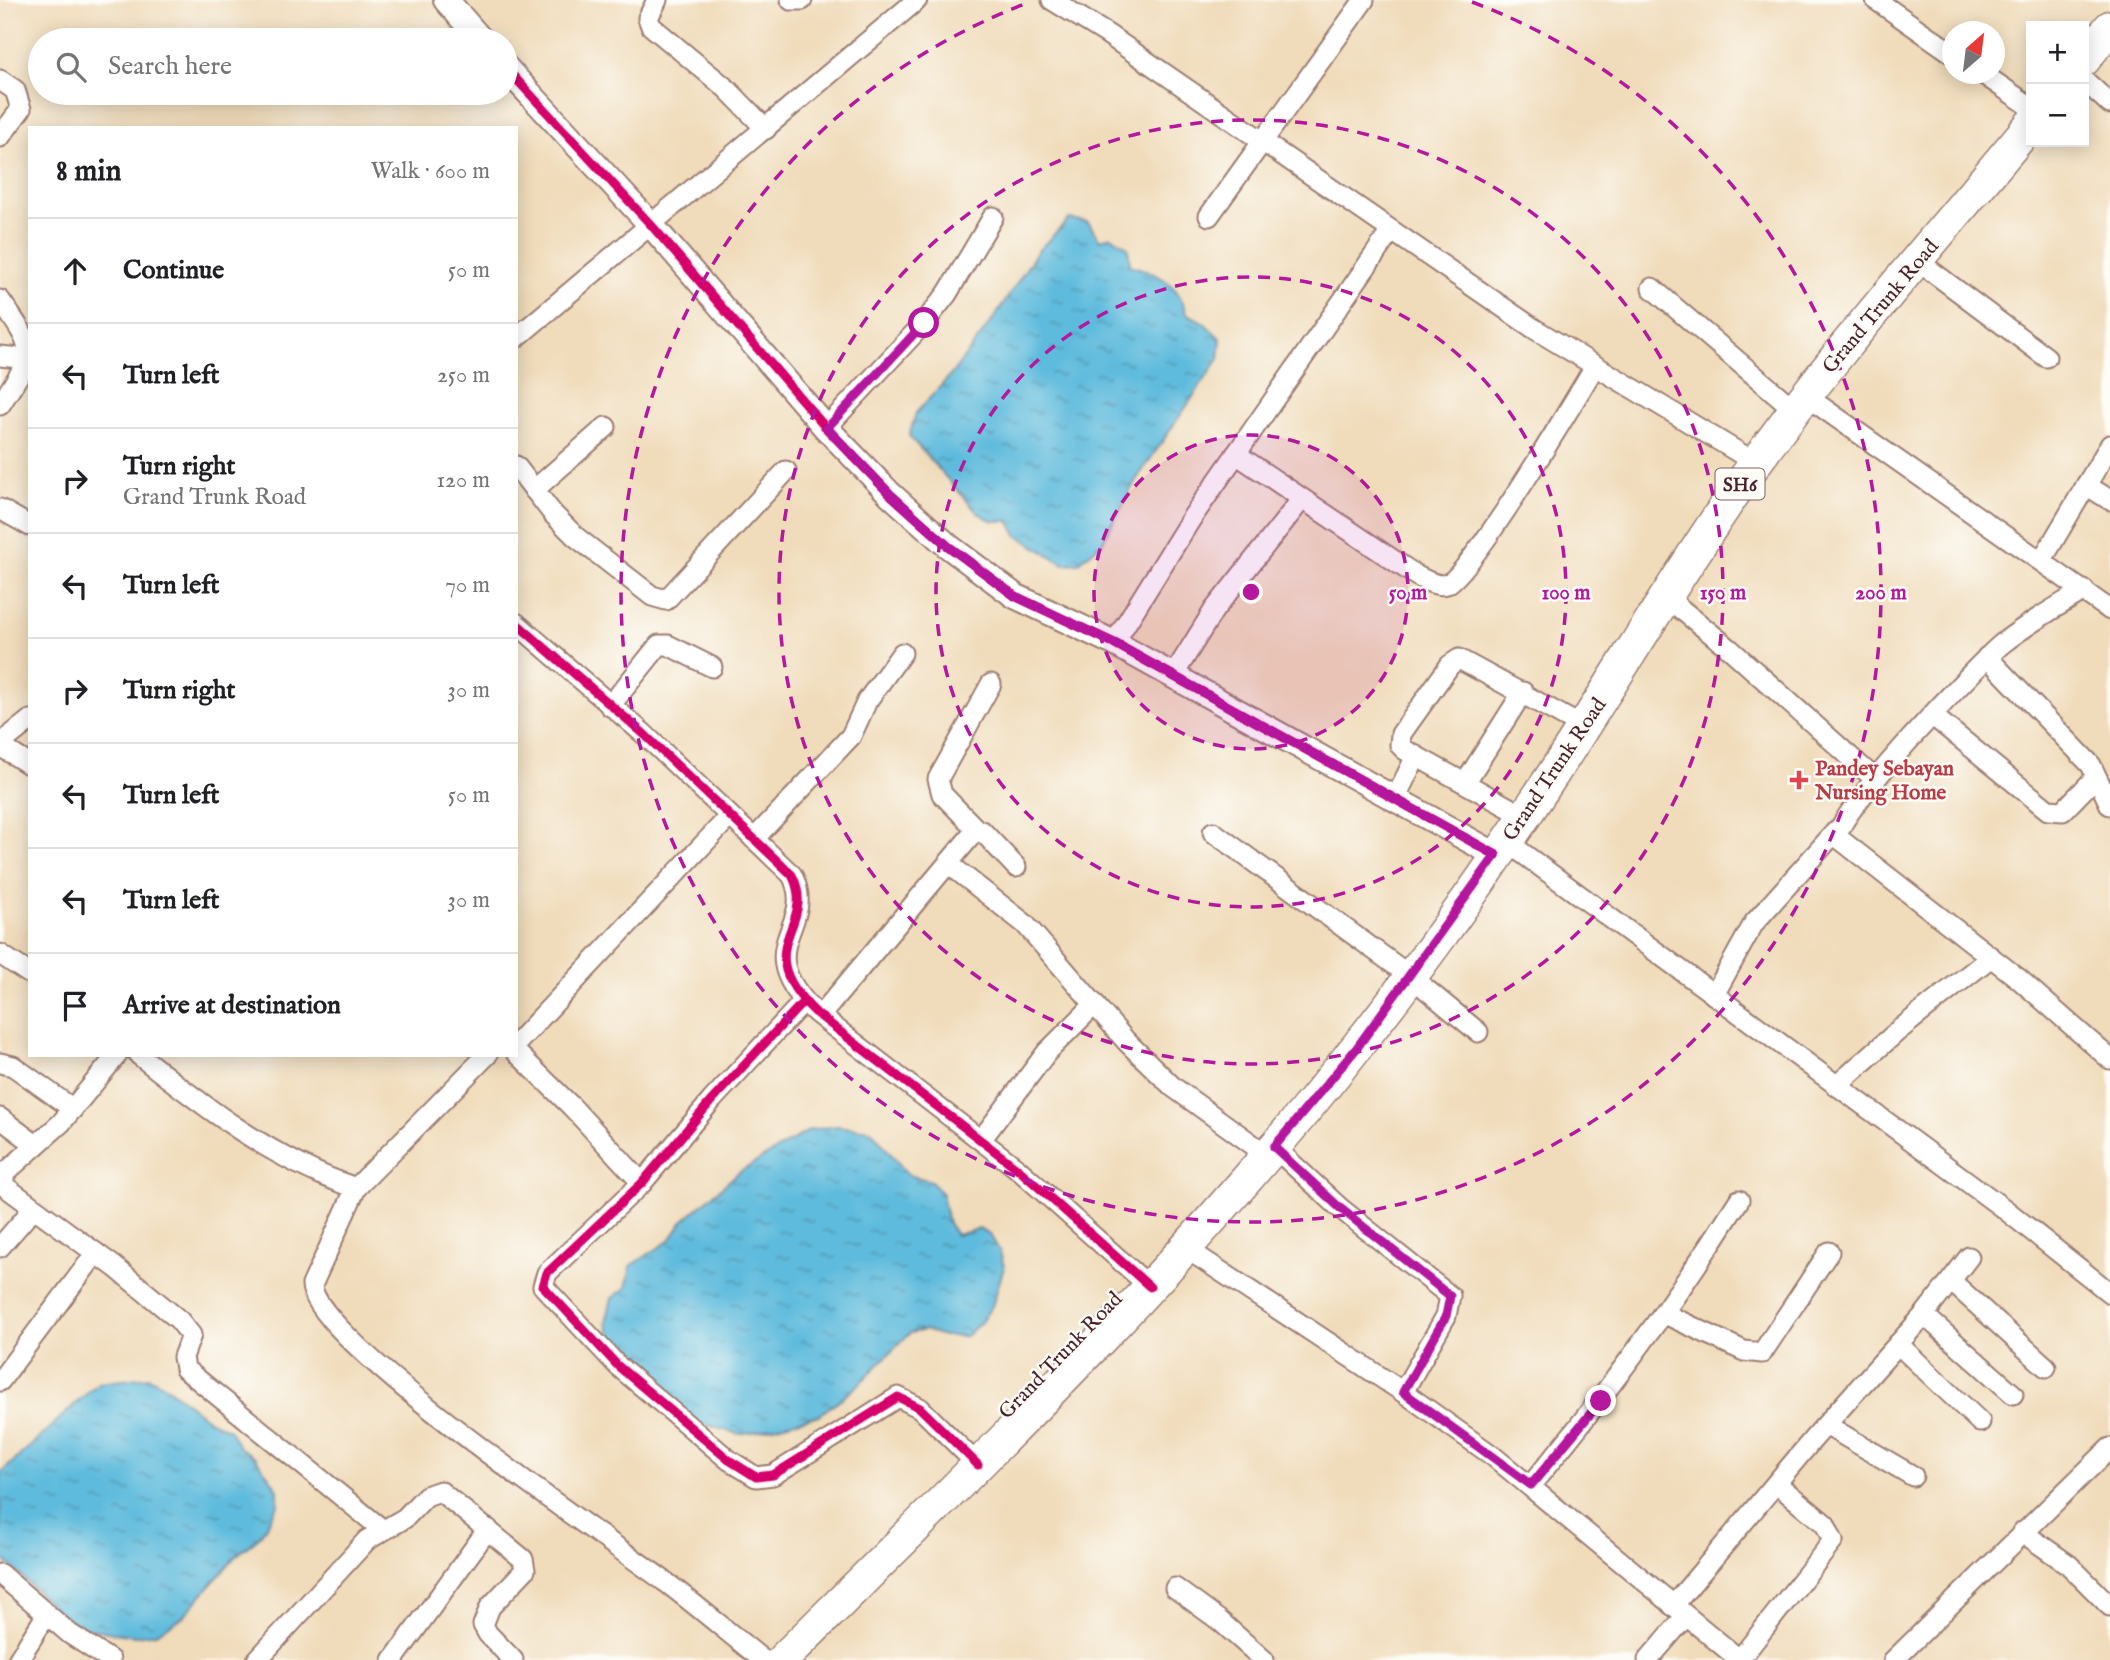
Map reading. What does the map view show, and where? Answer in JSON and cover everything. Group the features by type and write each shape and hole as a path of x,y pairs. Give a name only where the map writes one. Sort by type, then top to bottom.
{"main road":[{"path":"2089,54 2110,27"},
{"name":"Grand Trunk Road","path":"782,1660 978,1465 1187,1249 1356,1049 1497,855 1756,463 1801,403 2026,130"}],"street":[{"path":"446,0 470,28"},
{"path":"657,0 648,18 651,26 727,89 766,129"},
{"path":"791,0 802,0"},
{"path":"518,336 917,0"},
{"path":"1052,0 1107,34 1391,231 1595,366 1756,463"},
{"path":"1209,216 1259,141 1364,0"},
{"path":"1876,0 1942,46"},
{"path":"0,80 15,90 21,100 21,108 0,137"},
{"path":"518,81 652,226 827,428 900,503 948,546 1015,596 1114,643 1497,855 1714,995 2007,1211 2110,1293"},
{"path":"1998,84 2026,104"},
{"path":"2088,84 2110,104"},
{"path":"827,428 924,323 947,294 993,217"},
{"path":"1114,643 1236,454 1391,231"},
{"path":"1917,261 2046,357"},
{"path":"1653,288 1801,403 2042,561 2110,610"},
{"path":"0,300 27,341 28,350"},
{"path":"0,356 28,359"},
{"path":"0,405 28,361"},
{"path":"1236,454 1417,576 1433,584 1446,584 1458,578 1492,530 1595,366"},
{"path":"534,490 606,427"},
{"path":"2042,561 2110,445"},
{"path":"518,469 576,537 652,596 666,600 786,471"},
{"path":"2087,485 2110,500"},
{"path":"0,489 5,510 28,525"},
{"path":"1173,676 1214,610 1303,499"},
{"path":"1714,995 1754,923 1933,716 2003,643 2084,590"},
{"path":"1666,597 1730,649 1876,780"},
{"path":"518,625 792,875 798,887 799,900 784,948 783,965 788,982 804,1001 981,1140 1150,1287"},
{"path":"610,706 659,645 668,645 712,667"},
{"path":"754,839 851,736 867,701 902,653"},
{"path":"1987,657 2091,765 2110,805"},
{"path":"1497,855 1465,783 1400,745 1401,734 1455,660 1466,660 1583,727"},
{"path":"991,684 938,779 942,794 1016,867"},
{"path":"1465,783 1523,692"},
{"path":"1933,716 2048,810 2063,811 2096,777"},
{"path":"28,722 0,745 28,764"},
{"path":"1395,799 1416,756"},
{"path":"518,1042 729,817"},
{"path":"820,1016 977,830"},
{"path":"1836,830 1837,837 1843,844 1991,957 2110,1059"},
{"path":"1213,832 1410,976 1478,1032"},
{"path":"949,864 1025,924 1095,1004 1174,1087 1270,1151 1450,1296 1446,1316 1403,1392"},
{"path":"0,954 28,973"},
{"path":"1836,1086 1899,1030 1991,957"},
{"path":"804,1001 712,1100 642,1183 547,1273 543,1286 618,1366 719,1452 756,1477 767,1478 898,1396 920,1408 978,1465"},
{"path":"981,1140 1047,1052 1095,1004"},
{"path":"518,1054 572,1107 642,1183"},
{"path":"115,1057 74,1109 2,1179 8,1192 96,1253 186,1328 191,1335 183,1356 185,1369 383,1531"},
{"path":"142,1057 225,1120 321,1175 356,1188"},
{"path":"485,1057 356,1188 343,1211 312,1285 316,1301 381,1368 573,1517 668,1584 763,1660"},
{"path":"0,1063 13,1066 74,1109"},
{"path":"0,1118 36,1145"},
{"path":"1531,1485 1601,1401 1665,1314 1739,1200"},
{"path":"0,1247 33,1209"},
{"path":"1187,1249 1403,1392 1531,1485 1679,1612 1740,1660 1833,1541 1825,1524 1777,1483"},
{"path":"1665,1314 1744,1351 1762,1353 1829,1252"},
{"path":"0,1381 96,1253"},
{"path":"1648,1660 1679,1612 1777,1483 1924,1315 1969,1257"},
{"path":"1951,1281 2046,1367"},
{"path":"1924,1315 2013,1394"},
{"path":"1898,1344 1980,1422"},
{"path":"1826,1425 1913,1476"},
{"path":"1894,1660 2110,1448"},
{"path":"257,1660 368,1540 405,1518 426,1496 440,1491 488,1529 525,1564 520,1576 490,1607 484,1618 488,1634 513,1660"},
{"path":"393,1660 488,1529"},
{"path":"2022,1532 2068,1565 2110,1606"},
{"path":"0,1574 69,1634 110,1660"},
{"path":"1175,1588 1220,1621 1264,1660"},
{"path":"19,1660 47,1614"}],"water":[{"path":"1069,219 1088,222 1100,240 1111,236 1128,247 1130,265 1166,281 1183,302 1186,313 1203,322 1221,339 1219,359 1136,480 1102,543 1078,563 1064,564 1017,535 1009,521 992,521 977,512 909,436 916,413 950,376 997,314 1037,252"},
{"path":"836,1126 871,1130 908,1175 931,1181 942,1194 948,1223 956,1235 979,1229 990,1235 1000,1252 1004,1267 992,1306 966,1336 943,1336 926,1330 910,1333 855,1388 819,1415 738,1434 691,1420 646,1380 612,1340 606,1322 612,1298 626,1288 631,1266 670,1240 684,1220 738,1173 810,1130"},
{"path":"148,1377 163,1384 210,1421 230,1430 239,1447 255,1457 278,1489 278,1505 260,1536 236,1556 182,1618 156,1633 135,1636 74,1624 1,1557 0,1474 98,1383"}],"cycle path":[{"path":"518,81 652,226 826,428 890,494 948,546 1015,596 1114,643 1496,855"},
{"path":"518,625 644,734 792,875 798,893 797,909 784,953 786,970 796,990 816,1013 1018,1169 1150,1287"},
{"path":"804,1001 712,1100 642,1183 547,1273 543,1286 618,1366 729,1460 756,1477 773,1475 898,1397 920,1408 978,1465"}],"place":[{"name":"Pandey Sebayan Nursing Home","path":"1799,780"}],"route":[{"path":"924,323 827,428 890,494 948,546 1015,596 1114,643 1496,855 1455,916 1356,1049 1274,1147 1340,1208 1450,1296 1451,1304 1446,1316 1403,1392 1531,1485 1601,1401"}]}
